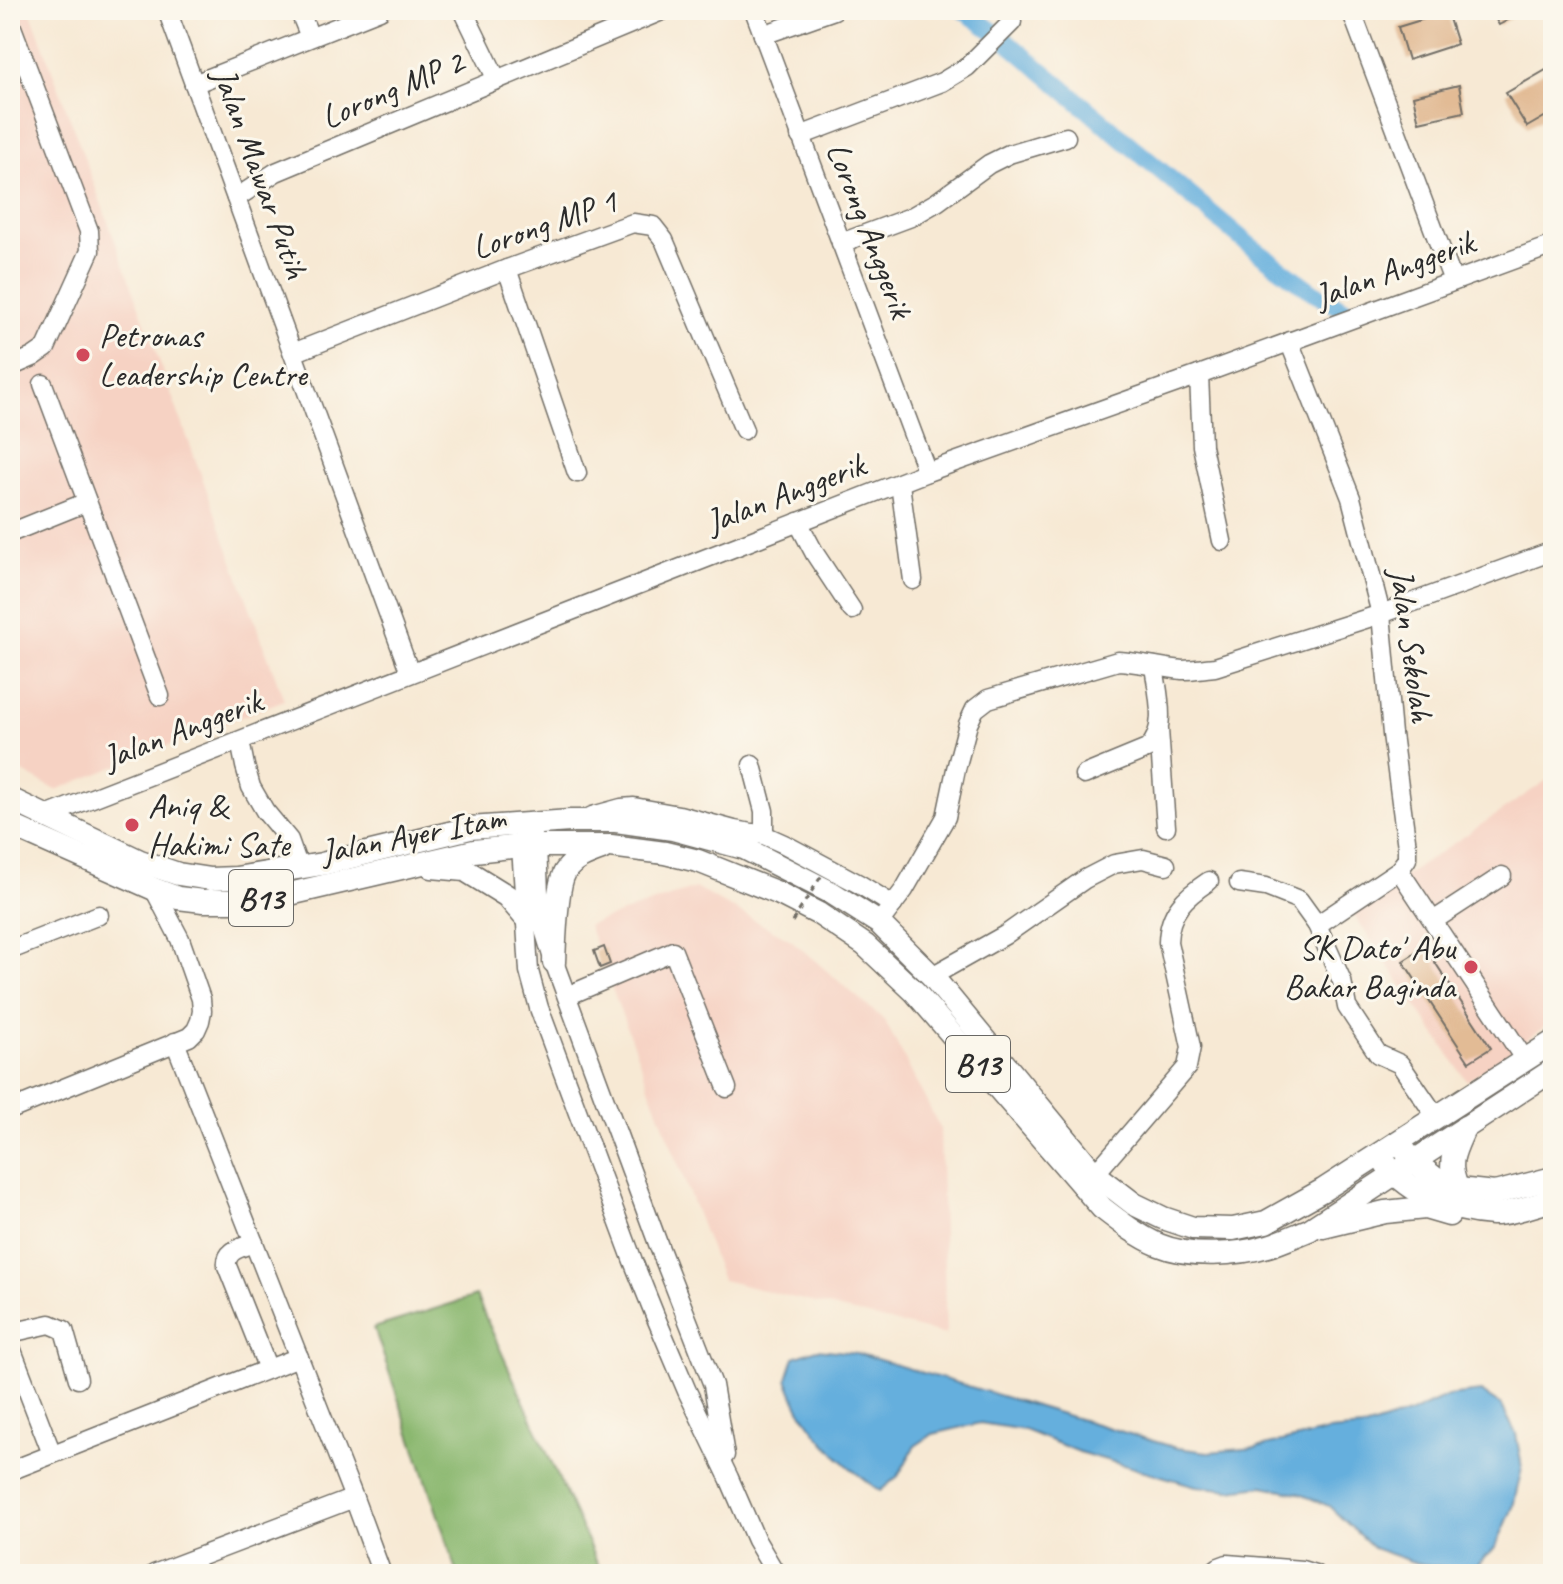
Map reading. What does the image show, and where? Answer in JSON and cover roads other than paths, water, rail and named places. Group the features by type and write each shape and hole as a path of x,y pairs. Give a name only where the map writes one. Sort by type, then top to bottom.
{"main road":[{"name":"Jalan Ayer Itam","path":"10,799 140,861 178,874 210,879 299,868 470,828 529,839 665,853 698,861 778,893 819,914 865,945 915,992 1102,1208 1160,1246 1185,1253 1234,1253 1269,1246 1309,1230 1394,1173"},
{"name":"B13","path":"529,839 570,821 616,821 673,829 744,848 823,888 879,923 932,976 1095,1174 1134,1204 1193,1228 1233,1229 1266,1222 1323,1190 1553,1042"},
{"name":"Jalan Ayer Itam","path":"10,825 154,889 178,898 203,901 281,896 529,839"},
{"path":"554,962 558,904 564,873 580,857 611,846"},
{"path":"413,865 465,870 507,896 525,917"},
{"name":"B13","path":"1394,1173 1553,1070"},
{"path":"1458,1189 1451,1175 1453,1154 1465,1127"},
{"path":"1397,1142 1413,1161 1435,1178 1458,1189 1495,1193 1553,1178"},
{"path":"1378,1154 1394,1173 1446,1206 1494,1215"},
{"path":"1309,1230 1385,1212 1425,1208 1464,1219 1553,1200"}],"street":[{"name":"Jalan Mawar Putih","path":"167,10 410,673"},
{"path":"299,10 310,37"},
{"path":"194,84 380,10"},
{"path":"463,10 497,80"},
{"name":"Lorong MP 2","path":"236,198 276,172 664,10"},
{"name":"Lorong Anggerik","path":"754,10 927,472"},
{"path":"763,35 834,10"},
{"path":"1351,10 1453,281"},
{"path":"10,22 89,231 90,251 46,348 10,367"},
{"path":"800,136 942,82 967,67 1004,31"},
{"path":"841,243 911,217 989,164 1009,154 1066,137"},
{"name":"Lorong MP 1","path":"293,353 633,223 653,226 664,240 744,430"},
{"name":"Jalan Anggerik","path":"46,816 927,472 1553,245"},
{"path":"507,269 577,473"},
{"name":"Jalan Sekolah","path":"1289,341 1351,498 1381,614 1407,847 1407,859 1399,870"},
{"path":"1199,375 1202,446 1222,541"},
{"path":"43,384 160,696"},
{"path":"900,484 913,580"},
{"path":"10,533 87,502"},
{"path":"798,522 852,610"},
{"path":"879,923 904,890 946,817 968,724 975,709 988,699 1118,661 1187,670 1215,667 1381,614 1553,551"},
{"path":"1154,666 1166,827"},
{"path":"1084,775 1147,749 1155,743 1159,730"},
{"path":"240,741 251,787 265,811 289,840 299,868"},
{"path":"752,765 764,811 764,835"},
{"path":"570,821 634,807 764,835 893,905"},
{"path":"529,839 525,917 529,971 539,1008 633,1261 687,1391 756,1540 776,1574"},
{"path":"529,839 540,917 554,962 713,1385 729,1478"},
{"path":"932,976 1005,935 1085,879 1114,864 1143,859 1166,865"},
{"path":"1317,925 1399,870 1525,1060"},
{"path":"1433,921 1502,876"},
{"path":"1095,1174 1187,1067 1191,1047 1168,942 1169,928 1175,911 1188,895 1209,881"},
{"path":"1239,883 1266,887 1299,900 1317,925 1342,981 1347,1007 1378,1054 1400,1064 1437,1118"},
{"path":"10,1110 189,1037 196,1030 202,1011 201,999 180,939 154,889"},
{"path":"180,939 179,922 182,915 189,906 203,901"},
{"path":"10,950 99,915"},
{"path":"567,996 673,951 727,1088"},
{"path":"175,1042 382,1574"},
{"path":"254,1243 230,1253 226,1258 268,1369"},
{"path":"633,1261 660,1249"},
{"path":"10,1333 50,1324 64,1330 78,1379"},
{"path":"10,1345 52,1454"},
{"path":"10,1471 299,1357"},
{"path":"154,1574 354,1498"},
{"path":"1210,1574 1227,1564 1302,1570 1315,1574"}],"water":[{"path":"817,1349 856,1353 1177,1448 1208,1452 1256,1448 1328,1431 1364,1428 1411,1413 1448,1396 1481,1392 1502,1406 1516,1434 1522,1468 1513,1507 1496,1547 1477,1566 1450,1568 1416,1563 1373,1548 1329,1506 1298,1493 1263,1486 1230,1490 1196,1486 1082,1453 1024,1430 980,1423 933,1434 915,1446 898,1476 880,1491 828,1447 796,1402 787,1379 794,1357"}],"waterway":[{"path":"963,10 1005,40 1249,245 1314,293 1344,309"}],"place":[{"name":"Petronas Leadership Centre","path":"83,355"},
{"name":"Aniq & Hakimi Sate","path":"132,825"},
{"name":"SK Dato' Abu Bakar Baginda","path":"1471,967"}]}
